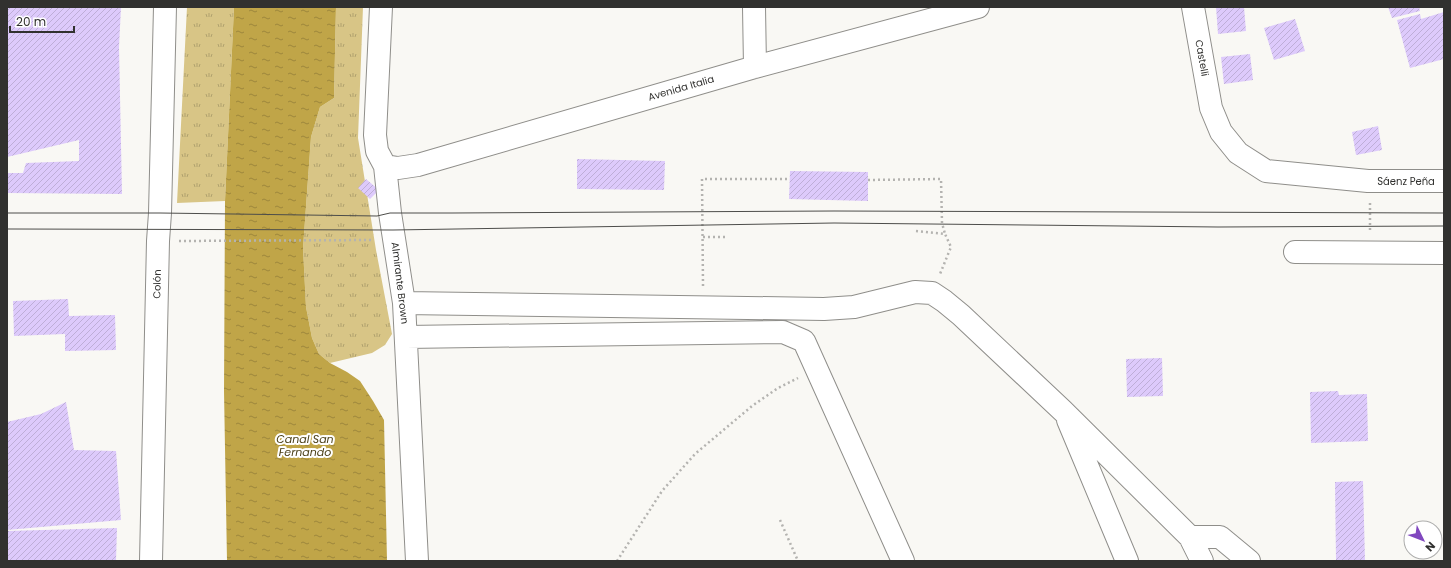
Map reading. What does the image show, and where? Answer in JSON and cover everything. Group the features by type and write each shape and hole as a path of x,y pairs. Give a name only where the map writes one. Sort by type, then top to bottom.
{"street":[{"name":"Colón","path":"150,561 165,7"},
{"name":"Almirante Brown","path":"381,7 375,135 378,151 385,166 390,213 404,303 417,561"},
{"path":"754,7 755,67"},
{"name":"Avenida Italia","path":"385,166 398,168 418,165 755,67 978,7"},
{"name":"Castelli","path":"1193,7 1211,108 1221,132 1238,153 1266,171 1368,181"},
{"name":"Sáenz Peña","path":"1368,181 1444,181"},
{"path":"1295,252 1444,253"},
{"path":"404,303 824,309 854,307 915,292 932,293 961,315 1063,411 1190,537 1202,561"},
{"path":"406,337 783,332 804,341 903,561"},
{"path":"1063,411 1127,561"},
{"path":"1190,537 1220,537 1249,561"}],"path":[{"path":"704,307 702,179 790,179"},
{"path":"868,180 941,179 942,224 951,247 932,293"},
{"path":"1367,252 1371,222 1368,181"},
{"path":"916,231 945,234"},
{"path":"703,237 726,237"},
{"path":"158,241 361,240"},
{"path":"617,561 662,491 695,454 752,406 778,388 799,378"},
{"path":"780,520 798,561"}],"green space":[{"path":"187,7 234,7 225,201 177,203"},
{"path":"336,7 363,7 358,138 376,250 392,334 385,345 372,353 330,363 319,354 312,338 306,307 303,248 311,137 320,107 334,98"}],"water":[{"name":"Canal San Fernando","path":"234,7 336,7 334,98 320,107 311,137 303,248 306,307 312,338 319,354 330,363 360,381 384,420 387,561 227,561 224,391 225,201"}],"building":[{"path":"7,7 121,7 119,47 122,194 7,193 7,173 23,173 26,163 79,161 79,140 7,157"},
{"path":"1216,7 1244,7 1246,31 1218,34"},
{"path":"1388,7 1419,7 1420,11 1392,18"},
{"path":"1444,12 1444,59 1410,68 1397,20 1420,14 1421,19"},
{"path":"1295,19 1305,51 1274,60 1264,28"},
{"path":"1250,54 1253,80 1224,84 1221,57"},
{"path":"1378,126 1382,150 1356,155 1352,132"},
{"path":"577,159 665,161 664,190 577,189"},
{"path":"790,171 868,172 868,201 789,199"},
{"path":"366,179 379,190 370,199 358,188"},
{"path":"68,299 69,316 115,315 116,350 65,351 65,334 14,336 13,301"},
{"path":"1162,358 1163,396 1127,397 1126,359"},
{"path":"1338,391 1339,395 1367,394 1368,441 1311,443 1310,392"},
{"path":"66,402 74,450 116,451 121,520 7,530 7,422 41,414"},
{"path":"1363,481 1365,561 1336,561 1335,482"},
{"path":"117,528 116,561 7,561 7,531"}],"tram line":[{"path":"7,213 160,213 377,216 390,213 834,211 1444,213"},
{"path":"7,229 393,230 834,223 1218,227 1444,226"}]}
